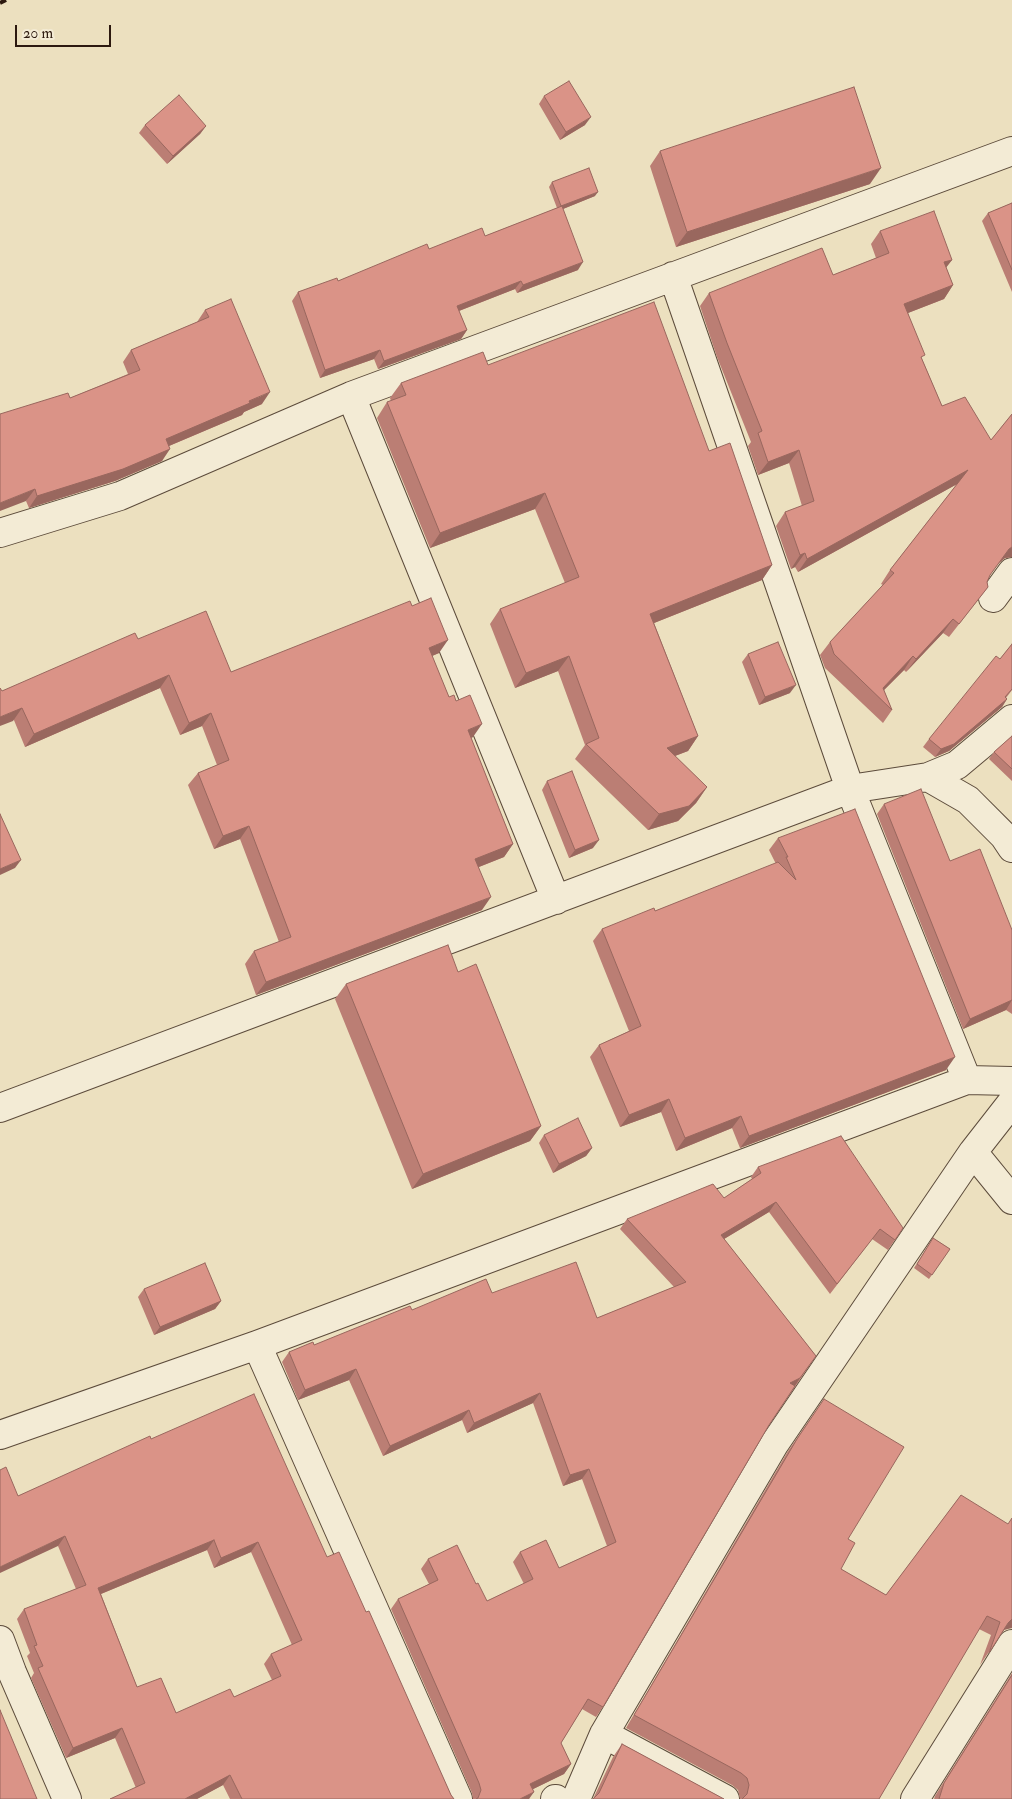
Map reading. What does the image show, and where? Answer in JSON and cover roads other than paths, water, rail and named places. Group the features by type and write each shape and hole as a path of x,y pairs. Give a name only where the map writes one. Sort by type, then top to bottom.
{"street":[{"path":"0,533 120,496 351,396 1012,151"},
{"path":"673,276 850,789 967,1080"},
{"path":"351,396 556,900"},
{"path":"993,598 1012,572"},
{"path":"0,1108 850,789 928,776 957,765 1012,719"},
{"path":"928,776 968,800 1004,836 1012,848"},
{"path":"0,1435 257,1345 967,1080 1012,1081"},
{"path":"576,1799 604,1734 775,1443 974,1152 1012,1102"},
{"path":"974,1152 1012,1200"},
{"path":"257,1345 458,1799"},
{"path":"0,1640 6,1674 67,1799"},
{"path":"915,1799 1012,1644"},
{"path":"604,1734 725,1799"}],"railway":[{"path":"0,3 6,0"}]}
